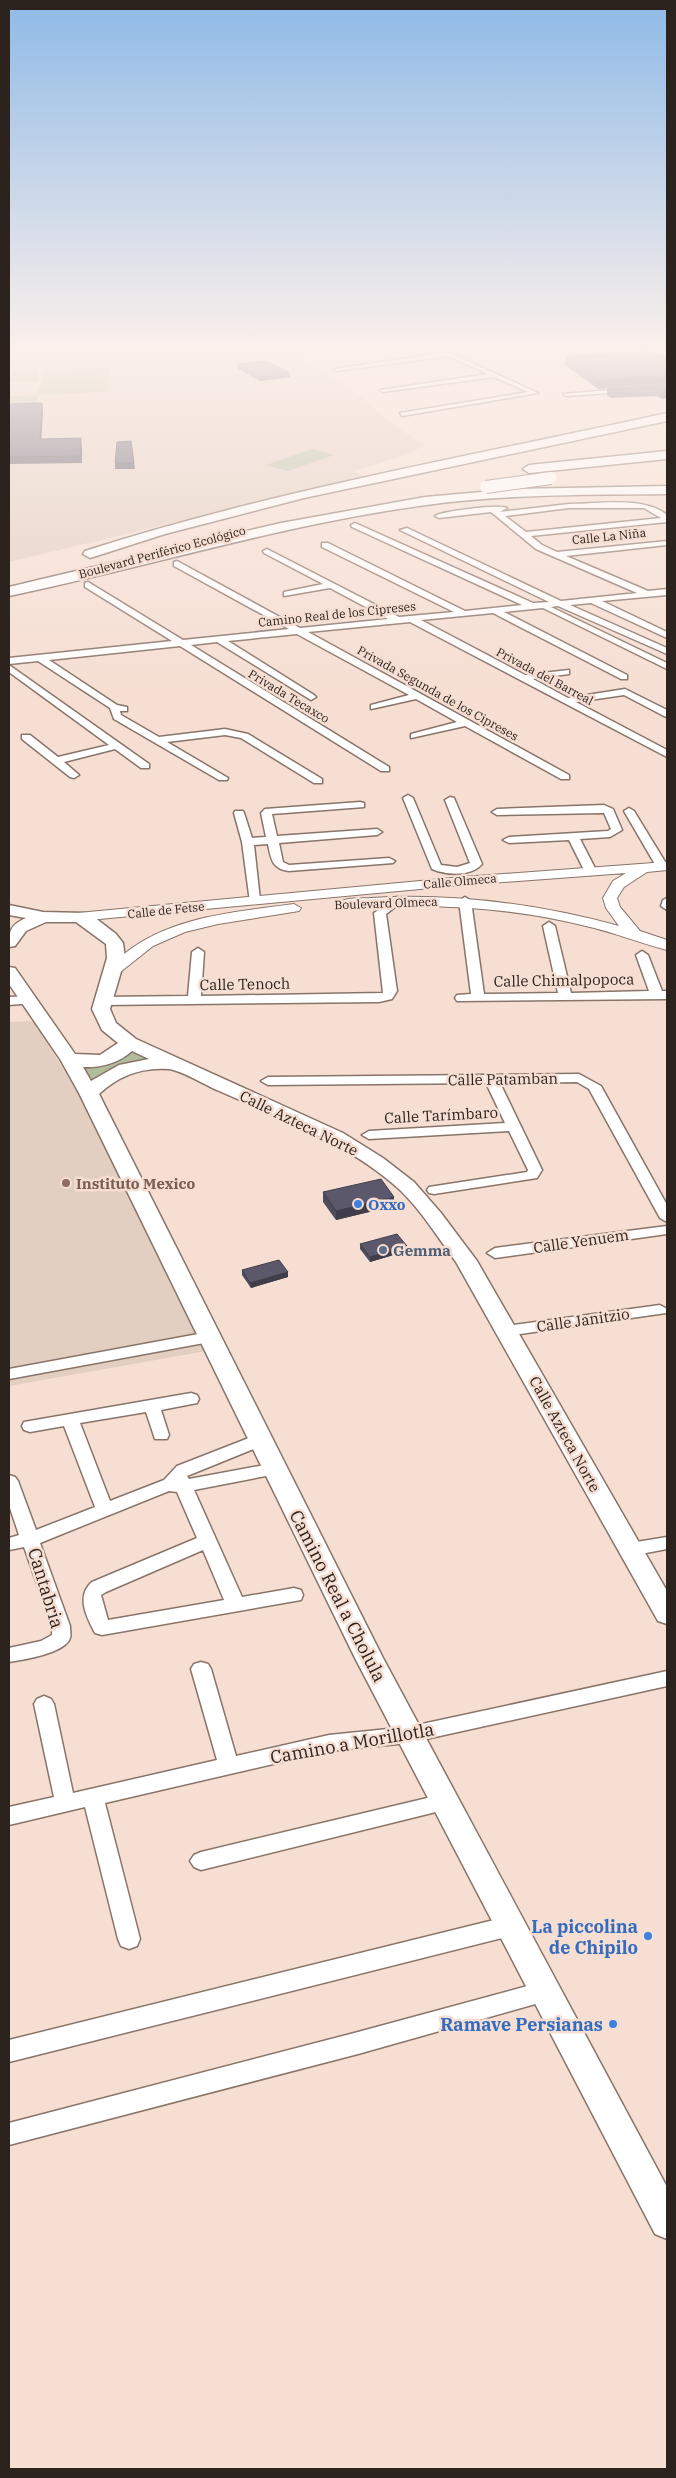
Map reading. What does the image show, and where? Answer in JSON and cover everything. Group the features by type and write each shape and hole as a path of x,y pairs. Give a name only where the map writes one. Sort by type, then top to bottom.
{"highway":[{"name":"Boulevard Periférico Ecológico","path":"424,482 294,505 85,555 160,531 238,511 346,485 455,463"},
{"path":"481,477 488,463"},
{"name":"Boulevard Periférico Ecológico","path":"37,585 178,547 481,477 597,463"},
{"name":"Boulevard Periférico Ecológico","path":"9,592 278,529 370,510 667,468"},
{"name":"Boulevard Periférico Ecológico","path":"481,477 554,484 667,490"},
{"path":"9,599 37,585"}],"main road":[{"path":"9,910 43,917 78,917 88,921 114,943 116,953 114,970 102,1001"},
{"path":"9,942 20,927 43,917"},
{"name":"Camino Real a Cholula","path":"9,972 18,1000 69,1059 89,1093 408,1735 546,1991 667,2222"},
{"name":"Calle Azteca Norte","path":"102,1001 101,1010 106,1022 129,1043 336,1137 376,1162 407,1186 434,1217 466,1261 667,1614"},
{"path":"69,1059 87,1063 105,1060 120,1053 129,1043"},
{"path":"89,1093 103,1078 116,1071 170,1063"}],"street":[{"path":"439,516 569,506 652,507 667,520"},
{"path":"496,512 522,534 554,554 667,601"},
{"path":"522,534 667,520"},
{"path":"355,525 509,597 538,605 667,666"},
{"path":"404,530 559,603 667,651"},
{"name":"Calle La Niña","path":"554,554 667,543"},
{"path":"325,545 463,613"},
{"path":"267,551 397,620"},
{"name":"Privada Segunda de los Cipreses","path":"177,564 565,777"},
{"name":"Privada Tecaxco","path":"88,585 180,644 385,769"},
{"path":"288,594 331,585"},
{"name":"Camino Real de los Cipreses","path":"9,661 667,592"},
{"path":"509,597 513,608"},
{"path":"590,599 667,635"},
{"path":"494,610 624,677"},
{"name":"Privada del Barreal","path":"412,619 667,754"},
{"path":"220,640 312,697"},
{"path":"40,658 114,707 117,717 134,724 139,730 155,740 223,778"},
{"path":"9,668 145,766"},
{"path":"522,678 566,672"},
{"path":"565,701 625,692 667,714"},
{"path":"374,708 416,696"},
{"path":"415,736 465,723"},
{"path":"155,740 225,732 235,733 244,736 318,781"},
{"path":"26,737 74,775"},
{"path":"56,760 117,746"},
{"path":"408,798 436,867 461,875 476,864 450,800"},
{"path":"360,805 269,811 266,813 278,863 282,867 289,868 389,861"},
{"path":"496,812 604,808 608,811 617,830 610,834 509,840"},
{"path":"629,811 664,866"},
{"path":"239,813 248,842 254,900"},
{"path":"248,842 378,832"},
{"path":"573,836 591,872"},
{"name":"Calle Olmeca","path":"254,900 461,875 591,872 664,866"},
{"path":"634,934 613,908 610,898 618,884 644,868"},
{"name":"Calle de Fetse","path":"78,917 254,900"},
{"name":"Boulevard Olmeca","path":"114,970 148,943 172,932 217,921 292,908 397,901 465,901 577,918 634,934 667,946"},
{"name":"Calle Tenoch","path":"102,1001 379,998 388,996 391,991 380,913 397,901"},
{"path":"465,901 478,998"},
{"path":"550,926 565,996"},
{"path":"194,1000 198,952"},
{"path":"642,954 662,995"},
{"name":"Calle Chimalpopoca","path":"460,998 662,995"},
{"name":"Calle Patamban","path":"268,1082 579,1078 594,1086 662,1201 667,1218"},
{"path":"434,1190 532,1175 535,1170 491,1079"},
{"name":"Calle Tarímbaro","path":"369,1135 514,1127"},
{"name":"Calle Yenuem","path":"495,1253 667,1230"},
{"name":"Calle Janitzio","path":"507,1331 660,1310"},
{"path":"9,1374 209,1337"},
{"path":"30,1426 191,1400"},
{"path":"152,1406 161,1435"},
{"path":"70,1420 105,1511"},
{"path":"177,1482 184,1470 260,1440"},
{"path":"203,1463 212,1480"},
{"path":"9,1544 31,1539 177,1482 212,1480 275,1469"},
{"name":"Cantabria","path":"9,1481 61,1626 61,1638 46,1647 9,1655"},
{"path":"177,1482 208,1542 236,1605"},
{"path":"208,1542 99,1587 92,1593 92,1601 102,1628 112,1628 294,1595"},
{"path":"630,1549 667,1543"},
{"path":"201,1669 229,1766"},
{"name":"Camino a Morillotla","path":"9,1816 329,1743 408,1735 667,1679"},
{"path":"44,1704 65,1803"},
{"path":"93,1797 129,1939"},
{"path":"201,1861 444,1802"},
{"path":"9,2051 510,1926"},
{"path":"9,2134 358,2043 546,1991"}],"shaded area":[{"path":"9,463 381,463 354,471 364,477 9,562"},
{"name":"Instituto Mexico","path":"34,1021 80,1097 172,1278 212,1350 9,1386 9,1022"}],"green space":[{"path":"273,463 312,463 288,471 266,465"},
{"path":"133,1049 151,1059 112,1069 92,1080 83,1067 95,1066"}],"building":[{"path":"381,1179 394,1197 336,1211 323,1192"},
{"name":"Gemma","path":"397,1234 407,1246 370,1257 360,1244"},
{"path":"279,1260 288,1272 250,1283 242,1270"}],"place":[{"name":"Instituto Mexico","path":"66,1183"},
{"name":"Oxxo","path":"358,1204"},
{"name":"Gemma","path":"383,1250"},
{"name":"La piccolina de Chipilo","path":"648,1936"},
{"name":"Ramave Persianas","path":"613,2024"}]}
